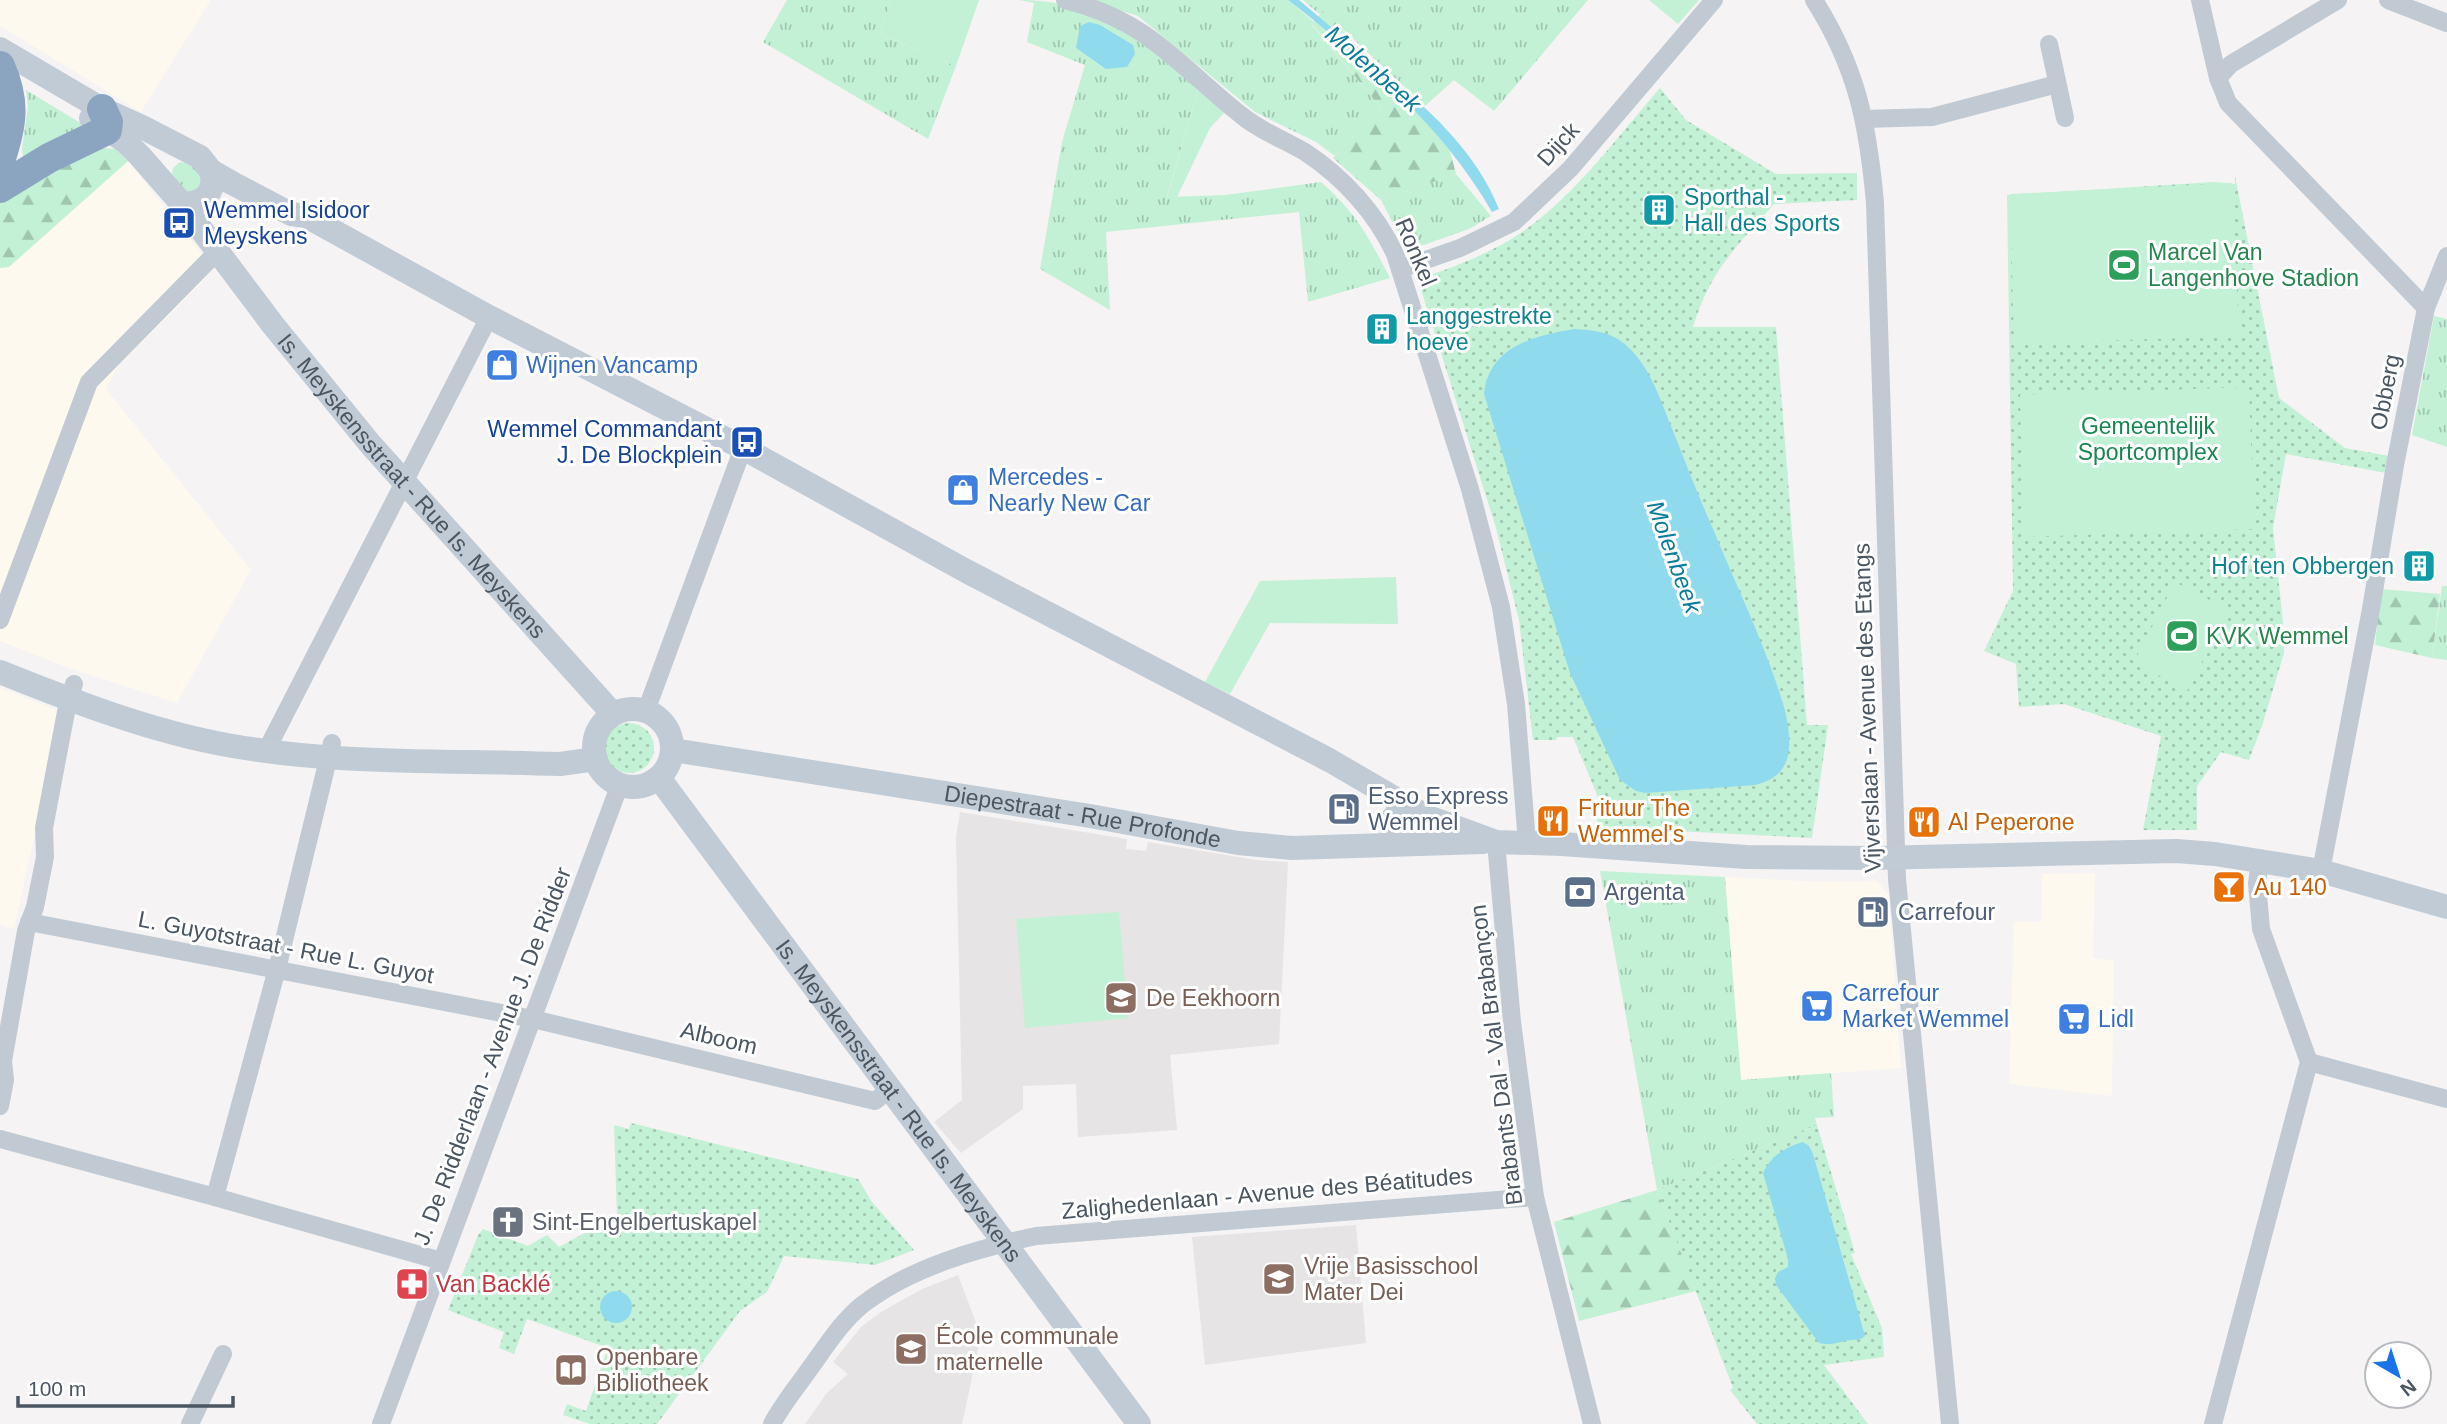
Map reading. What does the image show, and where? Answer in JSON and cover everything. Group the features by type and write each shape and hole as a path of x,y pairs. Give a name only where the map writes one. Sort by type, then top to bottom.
{"highway":[{"path":"0,66 11,96 12,107 8,137 0,161"},
{"path":"0,188 112,127"}],"main road":[{"path":"0,49 112,127"},
{"path":"0,59 25,79 112,127 190,152 200,158 211,171 291,214 306,216 489,317 743,448 968,572 1329,760 1418,811 1496,842"},
{"name":"Is. Meyskensstraat - Rue Is. Meyskens","path":"112,127 182,204 273,325 403,482 613,715"},
{"path":"163,182 170,159 190,152"},
{"path":"182,204 198,203 209,194 212,187 211,171"},
{"path":"0,657 71,692"},
{"path":"0,672 226,730 268,744 331,751 569,749 595,752"},
{"path":"631,709 646,711 665,725 672,742 673,750 668,766 659,778 640,786 620,784 606,776 595,752 600,727 613,715 631,709"},
{"name":"Diepestraat - Rue Profonde","path":"673,750 1238,842 1292,848 1496,842 1746,857 2176,852 2215,854 2321,872 2447,907"},
{"name":"Is. Meyskensstraat - Rue Is. Meyskens","path":"659,778 1139,1424"}],"street":[{"name":"Ronkel","path":"1065,0 1098,9 1159,43 1253,125 1321,163 1356,195 1389,240 1470,489 1501,607 1516,704 1527,843"},
{"name":"Dijck","path":"1400,269 1460,248 1514,222 1571,168 1714,0"},
{"name":"Vijverslaan - Avenue des Etangs","path":"1814,0 1841,45 1852,71 1870,145 1875,203 1896,857 1950,1424"},
{"path":"2200,0 2218,78 2228,103 2426,308"},
{"path":"2218,78 2231,64 2338,0"},
{"path":"2388,0 2447,23"},
{"path":"2049,44 2065,118"},
{"path":"1864,119 1932,117 2057,85"},
{"path":"0,620 89,382 217,252"},
{"name":"Obberg","path":"2321,872 2426,308 2447,256"},
{"path":"268,744 489,317"},
{"path":"646,711 743,448"},
{"path":"0,1106 5,1080 3,1061 26,930 35,907 45,857 44,828 71,692"},
{"path":"215,1197 277,969 331,751"},
{"name":"J. De Ridderlaan - Avenue J. De Ridder","path":"381,1424 620,784"},
{"path":"1398,845 1389,838 1388,820 1395,811 1418,811 1435,830 1435,836 1430,843"},
{"name":"Brabants Dal - Val Brabançon","path":"1496,842 1512,1022 1535,1197 1592,1424"},
{"path":"2213,1424 2309,1062 2261,929 2257,883 2260,862"},
{"name":"L. Guyotstraat - Rue L. Guyot","path":"29,922 533,1019"},
{"name":"Alboom","path":"533,1019 875,1101 890,1089"},
{"path":"2309,1062 2447,1098"},
{"path":"0,1139 441,1261"},
{"name":"Zalighedenlaan - Avenue des Béatitudes","path":"772,1424 843,1322 863,1304 954,1258 1003,1243 1050,1235 1535,1197"},
{"path":"190,1424 223,1354"}],"shaded area":[{"path":"0,0 211,0 141,112 0,26"},
{"path":"128,161 213,268 119,365 106,389 251,570 177,703 66,667 0,641 0,268 9,267"},
{"path":"0,688 62,712 14,929 0,925"},
{"name":"De Eekhoorn","path":"960,812 1127,839 1126,849 1146,851 1148,842 1256,860 1288,862 1279,1044 1170,1055 1177,1130 1078,1137 1076,1084 1023,1086 1023,1109 961,1153 934,1122 962,1100 956,838"},
{"path":"2095,873 2093,958 2114,961 2112,1096 2009,1084 2014,922 2041,922 2042,874"},
{"path":"1725,877 1825,882 1877,881 1889,895 1901,1068 1741,1080"},
{"name":"Vrije Basisschool Mater Dei","path":"1356,1225 1366,1343 1205,1365 1192,1237"},
{"name":"École communale maternelle","path":"958,1275 981,1336 962,1424 805,1424 827,1393 848,1374 833,1362 861,1327 881,1312 922,1289"}],"green space":[{"path":"787,0 891,0 880,34 956,66 928,139 763,42"},
{"path":"891,0 979,0 956,66 880,34"},
{"path":"1019,0 1047,2 1095,15 1137,39 1199,86 1167,197 1225,195 1321,182 1361,226 1390,278 1308,302 1299,212 1106,232 1110,310 1040,269 1062,142 1085,65 1027,42 1034,3"},
{"path":"1088,0 1288,0 1314,22 1312,25 1381,108 1335,156 1316,142 1255,112 1138,16"},
{"path":"1303,0 1588,0 1494,111 1454,80 1425,106 1346,32"},
{"path":"1649,0 1699,0 1678,24"},
{"path":"1324,10 1430,126 1450,151 1456,174 1381,200 1333,158 1381,108 1312,24"},
{"path":"1199,86 1225,112 1210,128 1177,197 1167,198"},
{"path":"1660,88 1686,120 1776,174 1857,173 1857,200 1774,204 1736,247 1716,275 1707,290 1693,327 1776,327 1807,725 1828,725 1812,838 1597,827 1598,797 1573,737 1533,740 1519,620 1496,528 1419,283 1422,278 1501,245 1544,215 1597,163"},
{"path":"26,90 87,127 23,159 28,107"},
{"path":"103,148 116,149 128,161 9,267 0,268 0,200 27,181"},
{"path":"180,162 195,168 204,180 194,194 185,191 172,174 173,168"},
{"path":"1456,174 1491,216 1469,229 1418,247 1402,240 1381,200"},
{"name":"Gemeentelijk Sportcomplex","path":"2235,176 2279,398 2345,448 2389,456 2386,473 2286,454 2273,528 2284,653 2262,726 2249,760 2221,752 2197,786 2197,830 2143,830 2161,736 2064,704 2019,707 2016,664 1984,651 2013,591 2007,195 2214,182 2235,184"},
{"name":"Marcel Van Langenhove Stadion","path":"2232,183 2239,336 2014,344 2010,194"},
{"path":"2434,316 2447,319 2447,447 2412,435"},
{"path":"2249,387 2254,529 2024,537 2020,395"},
{"path":"1396,577 1398,624 1270,623 1230,694 1205,682 1260,581"},
{"name":"KVK Wemmel","path":"2175,582 2229,610 2187,691 2134,662"},
{"path":"2442,586 2447,586 2447,660 2432,658"},
{"path":"2381,589 2440,594 2432,658 2375,645"},
{"path":"629,723 647,730 654,748 647,766 629,773 611,766 604,748 611,730"},
{"path":"1600,871 1725,877 1741,1080 1831,1073 1834,1117 1815,1118 1817,1125 1657,1190"},
{"path":"1119,912 1128,1018 1025,1028 1016,919"},
{"path":"631,1123 858,1179 872,1202 914,1250 875,1265 784,1256 767,1292 740,1311 657,1424 590,1424 563,1415 567,1404 586,1411 608,1348 527,1319 514,1354 499,1348 504,1332 448,1310 478,1235 483,1229 528,1246 547,1235 559,1247 617,1215 614,1125 629,1129"},
{"path":"1817,1125 1855,1253 1851,1254 1882,1328 1884,1357 1824,1365 1868,1424 1757,1424 1730,1390 1733,1388 1657,1190"},
{"path":"1657,1190 1696,1291 1579,1321 1554,1222"}],"water":[{"name":"Molenbeek","path":"1288,0 1299,0 1431,113 1477,167 1499,209 1492,212 1450,151 1400,96 1345,46"},
{"path":"1089,22 1100,25 1133,45 1135,54 1127,67 1106,69 1076,48 1080,26"},
{"name":"Molenbeek","path":"1574,329 1603,333 1622,342 1643,365 1660,397 1760,639 1784,707 1789,731 1788,755 1781,771 1767,781 1755,785 1645,793 1636,791 1620,780 1570,673 1484,394 1488,378 1504,354 1529,340"},
{"path":"1803,1142 1813,1154 1865,1336 1859,1340 1819,1343 1776,1285 1775,1278 1778,1272 1788,1267 1788,1259 1763,1173 1779,1153"},
{"path":"616,1291 627,1296 632,1307 627,1318 616,1323 605,1318 600,1307 605,1296"}],"place":[{"name":"Sporthal - Hall des Sports","path":"1659,210"},
{"name":"Wemmel Isidoor Meyskens","path":"179,223"},
{"name":"Marcel Van Langenhove Stadion","path":"2124,265"},
{"name":"Langgestrekte hoeve","path":"1382,329"},
{"name":"Wijnen Vancamp","path":"502,365"},
{"name":"Wemmel Commandant J. De Blockplein","path":"747,442"},
{"name":"Mercedes - Nearly New Car","path":"963,490"},
{"name":"Hof ten Obbergen","path":"2419,566"},
{"name":"KVK Wemmel","path":"2182,636"},
{"name":"Esso Express Wemmel","path":"1344,809"},
{"name":"Frituur The Wemmel's","path":"1553,821"},
{"name":"Al Peperone","path":"1924,822"},
{"name":"Au 140","path":"2229,887"},
{"name":"Argenta","path":"1580,892"},
{"name":"Carrefour","path":"1873,912"},
{"name":"De Eekhoorn","path":"1121,998"},
{"name":"Carrefour Market Wemmel","path":"1817,1006"},
{"name":"Lidl","path":"2074,1019"},
{"name":"Sint-Engelbertuskapel","path":"508,1222"},
{"name":"Vrije Basisschool Mater Dei","path":"1279,1279"},
{"name":"Van Backlé","path":"412,1284"},
{"name":"École communale maternelle","path":"911,1349"},
{"name":"Openbare Bibliotheek","path":"571,1370"}]}
